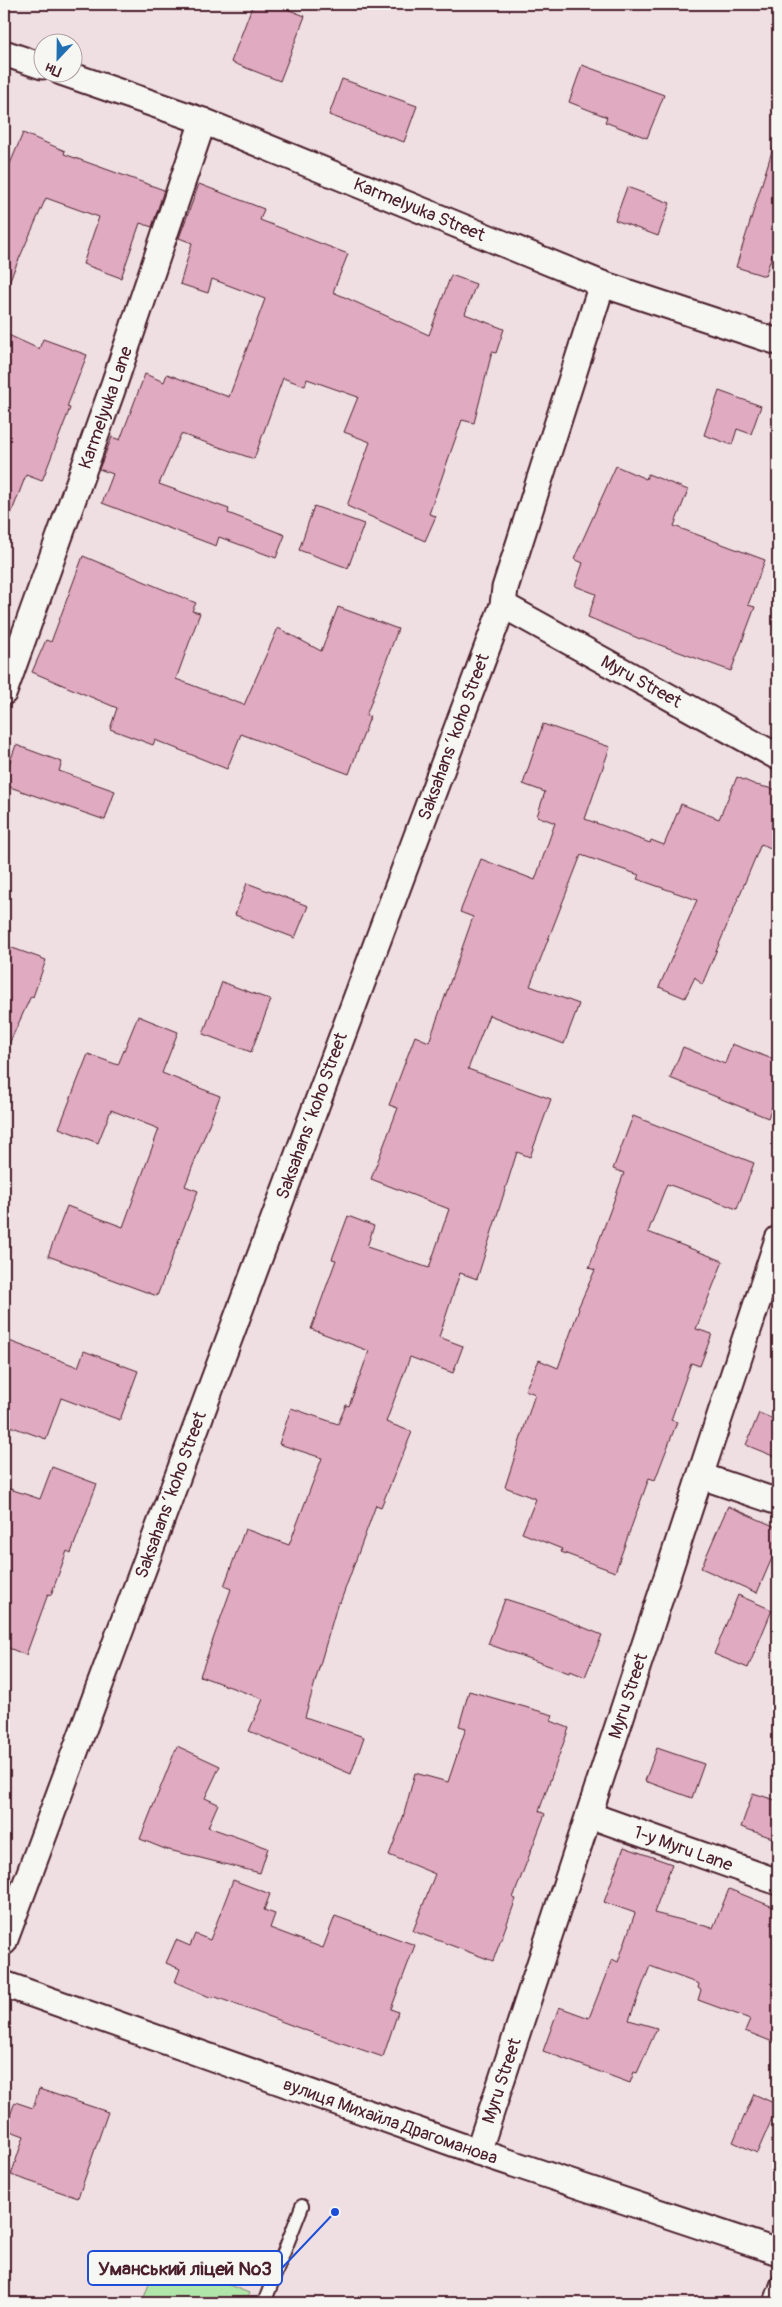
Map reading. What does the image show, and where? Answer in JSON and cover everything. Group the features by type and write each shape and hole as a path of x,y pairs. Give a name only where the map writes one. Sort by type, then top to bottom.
{"street":[{"path":"4,53 32,63"},
{"name":"Karmelyuka Street","path":"82,79 203,121 602,284 778,342"},
{"name":"Karmelyuka Lane","path":"4,692 112,390 203,121"},
{"name":"Saksahansʹkoho Street","path":"4,1942 503,605 505,588 602,284"},
{"name":"Myru Street","path":"503,605 778,757"},
{"name":"Myru Street","path":"478,2152 778,1239"},
{"path":"701,1476 778,1502"},
{"name":"1-y Myru Lane","path":"589,1815 778,1882"},
{"name":"вулиця Михайла Драгоманова","path":"4,1984 478,2152 778,2252"}],"lane":[{"path":"264,2303 302,2206"},
{"path":"770,2303 778,2282"}],"green space":[{"path":"159,2257 249,2293 245,2303 142,2303"}],"building":[{"path":"253,4 274,4 305,16 280,81 231,62"},
{"path":"582,65 664,95 647,138 605,122 607,117 569,102"},
{"path":"342,79 417,106 404,142 329,115"},
{"path":"23,133 65,151 64,154 164,190 152,227 140,223 121,278 83,264 99,217 46,198 4,293 4,178"},
{"path":"773,148 778,149 778,238 765,276 736,267"},
{"path":"199,184 264,209 260,220 348,254 333,292 429,335 451,275 476,284 465,314 504,329 496,353 492,352 474,423 462,420 429,514 436,516 425,541 347,506 370,442 344,432 358,397 307,379 305,386 283,378 254,459 181,434 159,484 229,509 228,513 285,535 276,558 219,537 216,546 102,503 113,474 99,469 112,437 120,440 145,374 164,382 167,374 229,397 265,299 212,279 208,293 180,284 192,243 179,238"},
{"path":"627,187 670,203 658,236 615,220"},
{"path":"4,333 39,349 43,339 87,355 67,407 70,408 42,481 26,475 6,527 4,526"},
{"path":"719,391 761,406 751,434 737,429 732,445 704,435"},
{"path":"616,466 646,479 648,474 688,490 674,526 765,560 748,605 755,607 731,671 640,639 588,617 596,594 575,586 583,563 574,559"},
{"path":"314,506 364,524 348,568 299,550"},
{"path":"83,556 196,603 192,611 200,613 176,679 244,705 278,628 321,651 338,607 398,629 366,716 370,717 349,774 241,734 227,769 155,740 153,745 110,729 117,708 32,672 46,640 51,642"},
{"path":"543,724 610,747 585,819 650,843 651,840 664,845 681,804 719,819 737,777 756,785 778,790 778,851 761,844 702,985 695,977 685,998 659,987 697,900 637,879 639,875 581,855 530,986 579,1004 564,1044 489,1015 468,1069 551,1099 530,1157 517,1152 477,1279 460,1273 439,1337 463,1346 453,1373 410,1357 386,1422 412,1432 381,1507 376,1505 340,1603 338,1602 305,1717 364,1737 351,1774 249,1731 263,1699 200,1676 231,1589 224,1586 245,1529 289,1545 322,1458 279,1444 291,1408 338,1424 346,1405 349,1406 369,1351 311,1329 336,1260 332,1259 348,1216 374,1226 367,1247 429,1268 449,1209 371,1179 398,1108 389,1105 415,1036 429,1042 473,917 460,912 481,859 535,880 555,823 537,816 545,792 523,784"},
{"path":"16,745 62,762 59,771 115,791 105,820 4,785 4,778"},
{"path":"247,883 308,906 295,938 235,915"},
{"path":"4,945 46,960 33,997 31,996 4,1055"},
{"path":"222,982 271,1000 251,1052 203,1034"},
{"path":"138,1016 178,1032 162,1073 220,1096 185,1186 198,1191 157,1296 48,1256 67,1206 123,1227 159,1129 111,1110 98,1143 59,1128 88,1054 118,1065"},
{"path":"732,1044 778,1061 778,1090 768,1118 670,1078 683,1047 725,1064"},
{"path":"633,1116 754,1163 737,1209 667,1184 648,1232 723,1261 696,1329 712,1334 700,1366 691,1363 671,1420 677,1422 655,1480 649,1478 615,1572 561,1552 562,1549 522,1533 536,1499 505,1487 535,1394 525,1390 539,1360 558,1368 578,1308 595,1270 589,1268 624,1173 613,1169"},
{"path":"4,1339 78,1367 84,1351 138,1371 120,1420 61,1398 46,1439 4,1424"},
{"path":"759,1413 778,1421 778,1458 746,1445"},
{"path":"52,1467 97,1484 71,1553 67,1551 51,1595 48,1594 26,1655 4,1646 4,1487 40,1499"},
{"path":"728,1506 778,1528 778,1544 757,1593 701,1568"},
{"path":"738,1595 772,1610 748,1668 714,1654"},
{"path":"505,1599 546,1612 602,1635 585,1677 488,1644"},
{"path":"469,1691 553,1715 551,1721 569,1728 539,1811 545,1814 513,1898 516,1899 493,1961 413,1931 435,1874 389,1855 402,1821 415,1773 448,1782 466,1728 459,1726"},
{"path":"177,1746 220,1766 205,1798 218,1804 208,1827 268,1848 260,1873 165,1849 140,1839"},
{"path":"657,1748 704,1764 692,1798 645,1781"},
{"path":"753,1793 778,1801 778,1840 741,1827"},
{"path":"624,1847 672,1864 654,1913 713,1928 729,1889 778,1909 778,2044 745,2031 750,2019 698,2000 701,1990 698,1988 699,1984 650,1966 629,2020 657,2028 637,2073 634,2072 630,2083 543,2051 559,2007 589,2018 612,1959 618,1962 635,1913 604,1902"},
{"path":"233,1880 270,1894 264,1910 275,1914 270,1928 323,1948 335,1916 415,1945 391,2009 398,2012 383,2057 213,1996 212,1998 175,1982 180,1969 166,1963 176,1940 190,1946 195,1934 210,1940"},
{"path":"39,2089 108,2112 78,2198 11,2175 24,2136 5,2129 15,2102 33,2108"},
{"path":"754,2094 778,2105 757,2153 733,2142"}],"place":[{"name":"Уманський ліцей №3","path":"335,2212"}]}
